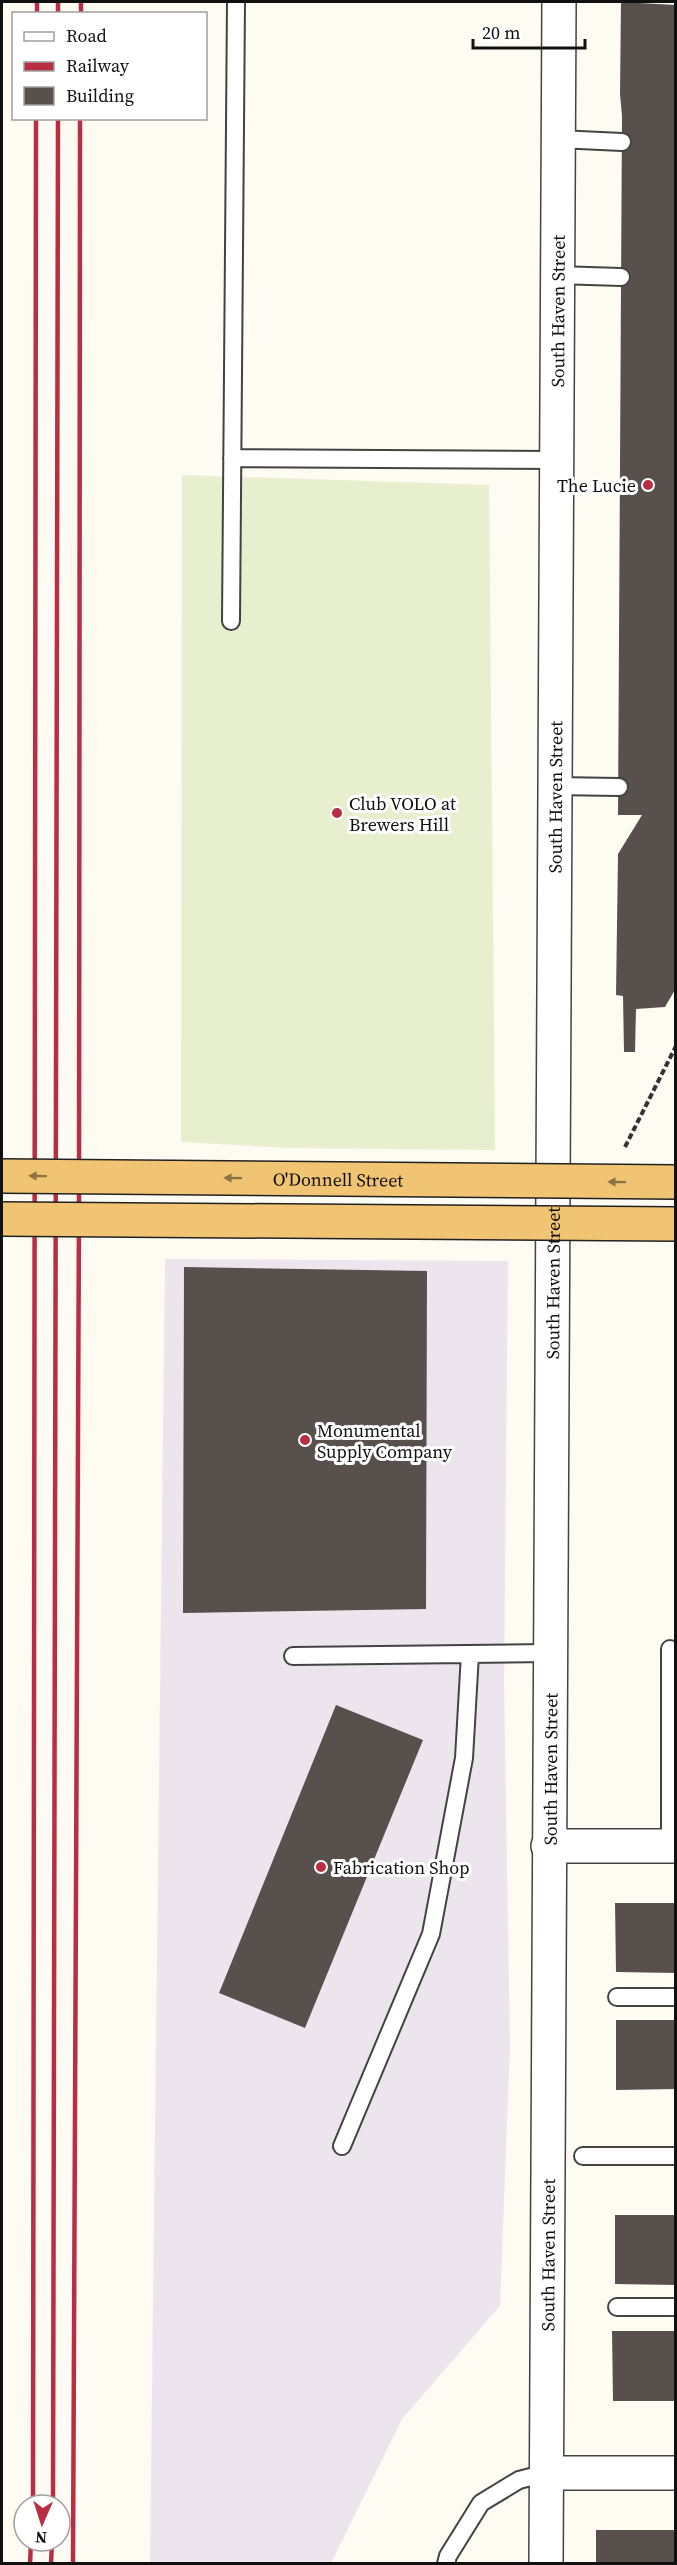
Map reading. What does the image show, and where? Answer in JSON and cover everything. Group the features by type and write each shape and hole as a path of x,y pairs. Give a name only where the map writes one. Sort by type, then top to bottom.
{"main road":[{"name":"O'Donnell Street","path":"2,1176 675,1182"},
{"path":"2,1219 675,1224"}],"street":[{"name":"South Haven Street","path":"546,2564 559,2"},
{"name":"O'Donnell Street","path":"2,1210 552,1218"},
{"path":"548,1846 673,1846"},
{"path":"546,2473 675,2473"}],"lane":[{"path":"231,621 236,2"},
{"path":"558,139 622,142"},
{"path":"557,275 621,277"},
{"path":"232,458 556,460"},
{"path":"554,786 619,787"},
{"path":"552,1218 675,1219"},
{"path":"670,1648 673,1846"},
{"path":"293,1656 550,1653"},
{"path":"342,2146 431,1934 464,1758 470,1654"},
{"path":"617,1997 675,1997"},
{"path":"583,2156 675,2156"},
{"path":"617,2307 675,2307"},
{"path":"446,2564 448,2556 482,2503 519,2480 546,2473"}],"path":[{"path":"625,1148 675,1046"}],"shaded area":[{"path":"165,1259 508,1261 504,1682 510,2045 500,2306 402,2419 331,2563 150,2564"}],"green space":[{"name":"Club VOLO at Brewers Hill","path":"182,475 489,485 495,1150 291,1148 181,1142"}],"building":[{"name":"The Lucie","path":"621,2 676,5 676,988 665,1007 636,1009 635,1052 624,1052 623,996 616,995 618,854 642,815 618,815"},
{"name":"Monumental Supply Company","path":"184,1267 427,1271 426,1609 183,1613"},
{"name":"Fabrication Shop","path":"336,1705 423,1740 305,2028 219,1993"},
{"path":"615,1903 676,1903 676,1973 616,1972"},
{"path":"616,2020 676,2020 676,2089 616,2090"},
{"path":"615,2215 676,2215 676,2285 615,2284"},
{"path":"612,2331 676,2331 676,2401 613,2401"},
{"path":"596,2530 676,2530 676,2564 596,2564"}],"railway":[{"path":"37,2 37,12"},
{"path":"58,2 58,12"},
{"path":"81,2 81,12"},
{"path":"33,2493 36,120"},
{"path":"53,2493 58,120"},
{"path":"73,2564 79,1211 80,120"},
{"path":"30,2553 30,2564"},
{"path":"51,2553 51,2564"}],"place":[{"name":"The Lucie","path":"648,485"},
{"name":"Club VOLO at Brewers Hill","path":"337,813"},
{"name":"Monumental Supply Company","path":"305,1440"},
{"name":"Fabrication Shop","path":"321,1867"}]}
